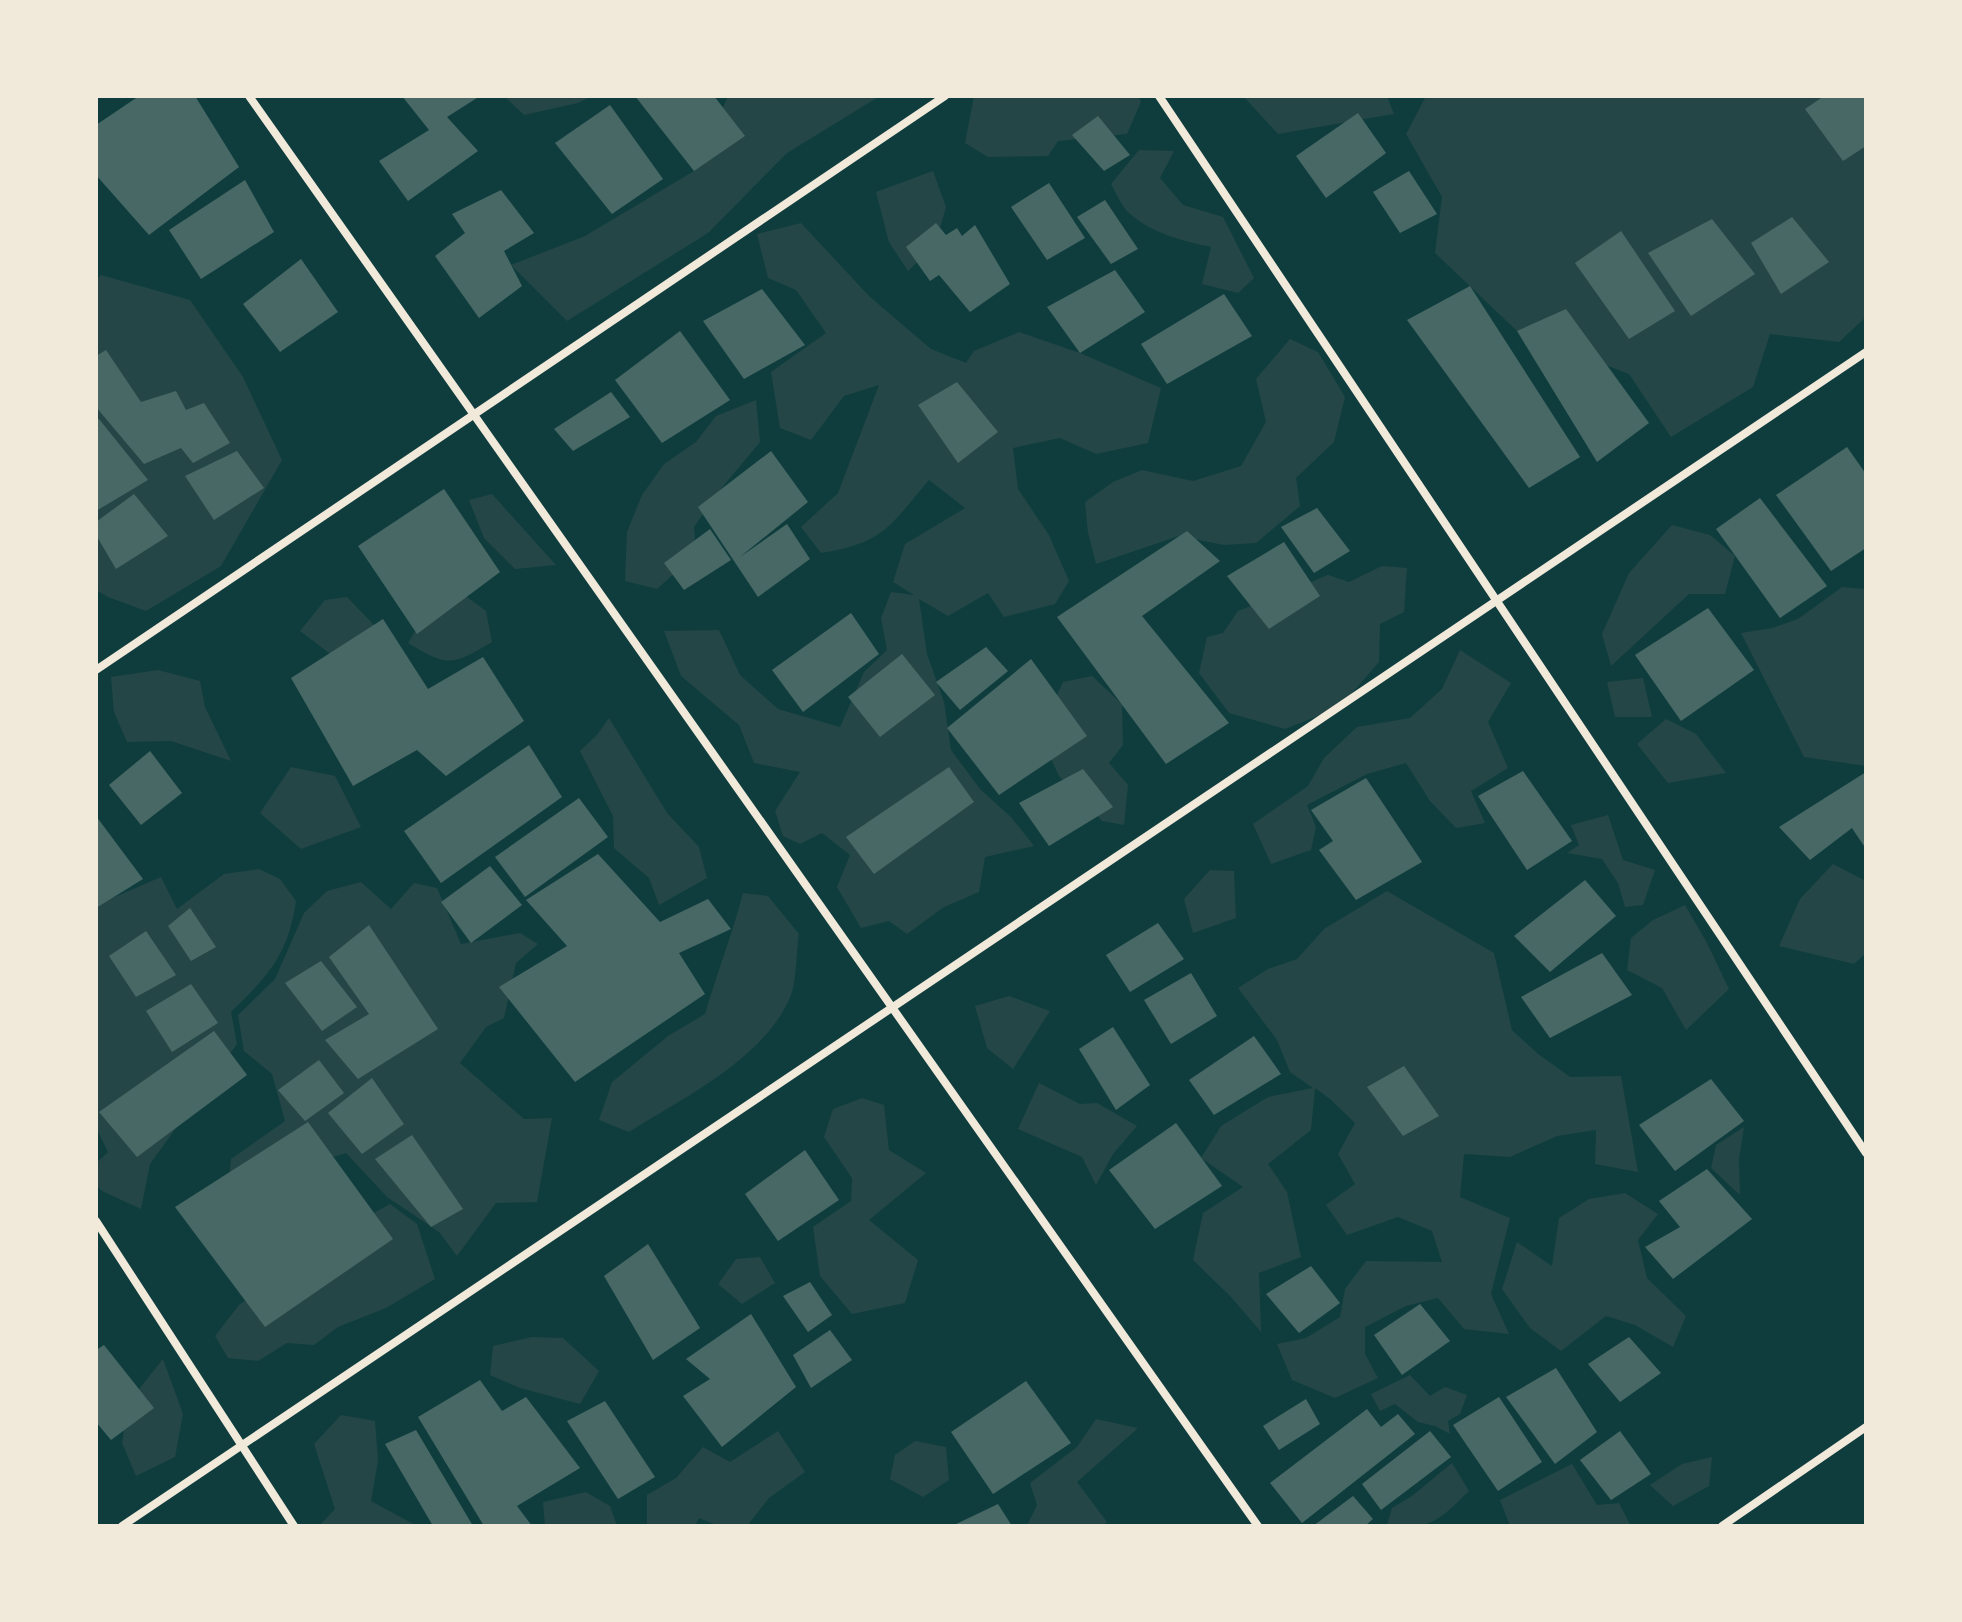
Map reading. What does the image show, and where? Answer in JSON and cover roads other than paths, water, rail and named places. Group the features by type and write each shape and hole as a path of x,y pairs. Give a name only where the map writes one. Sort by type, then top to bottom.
{"street":[{"path":"249,96 1258,1526"},
{"path":"96,670 945,96"},
{"path":"1159,96 1866,1153"},
{"path":"122,1526 1866,352"},
{"path":"96,1221 294,1526"},
{"path":"1722,1526 1866,1427"}]}
